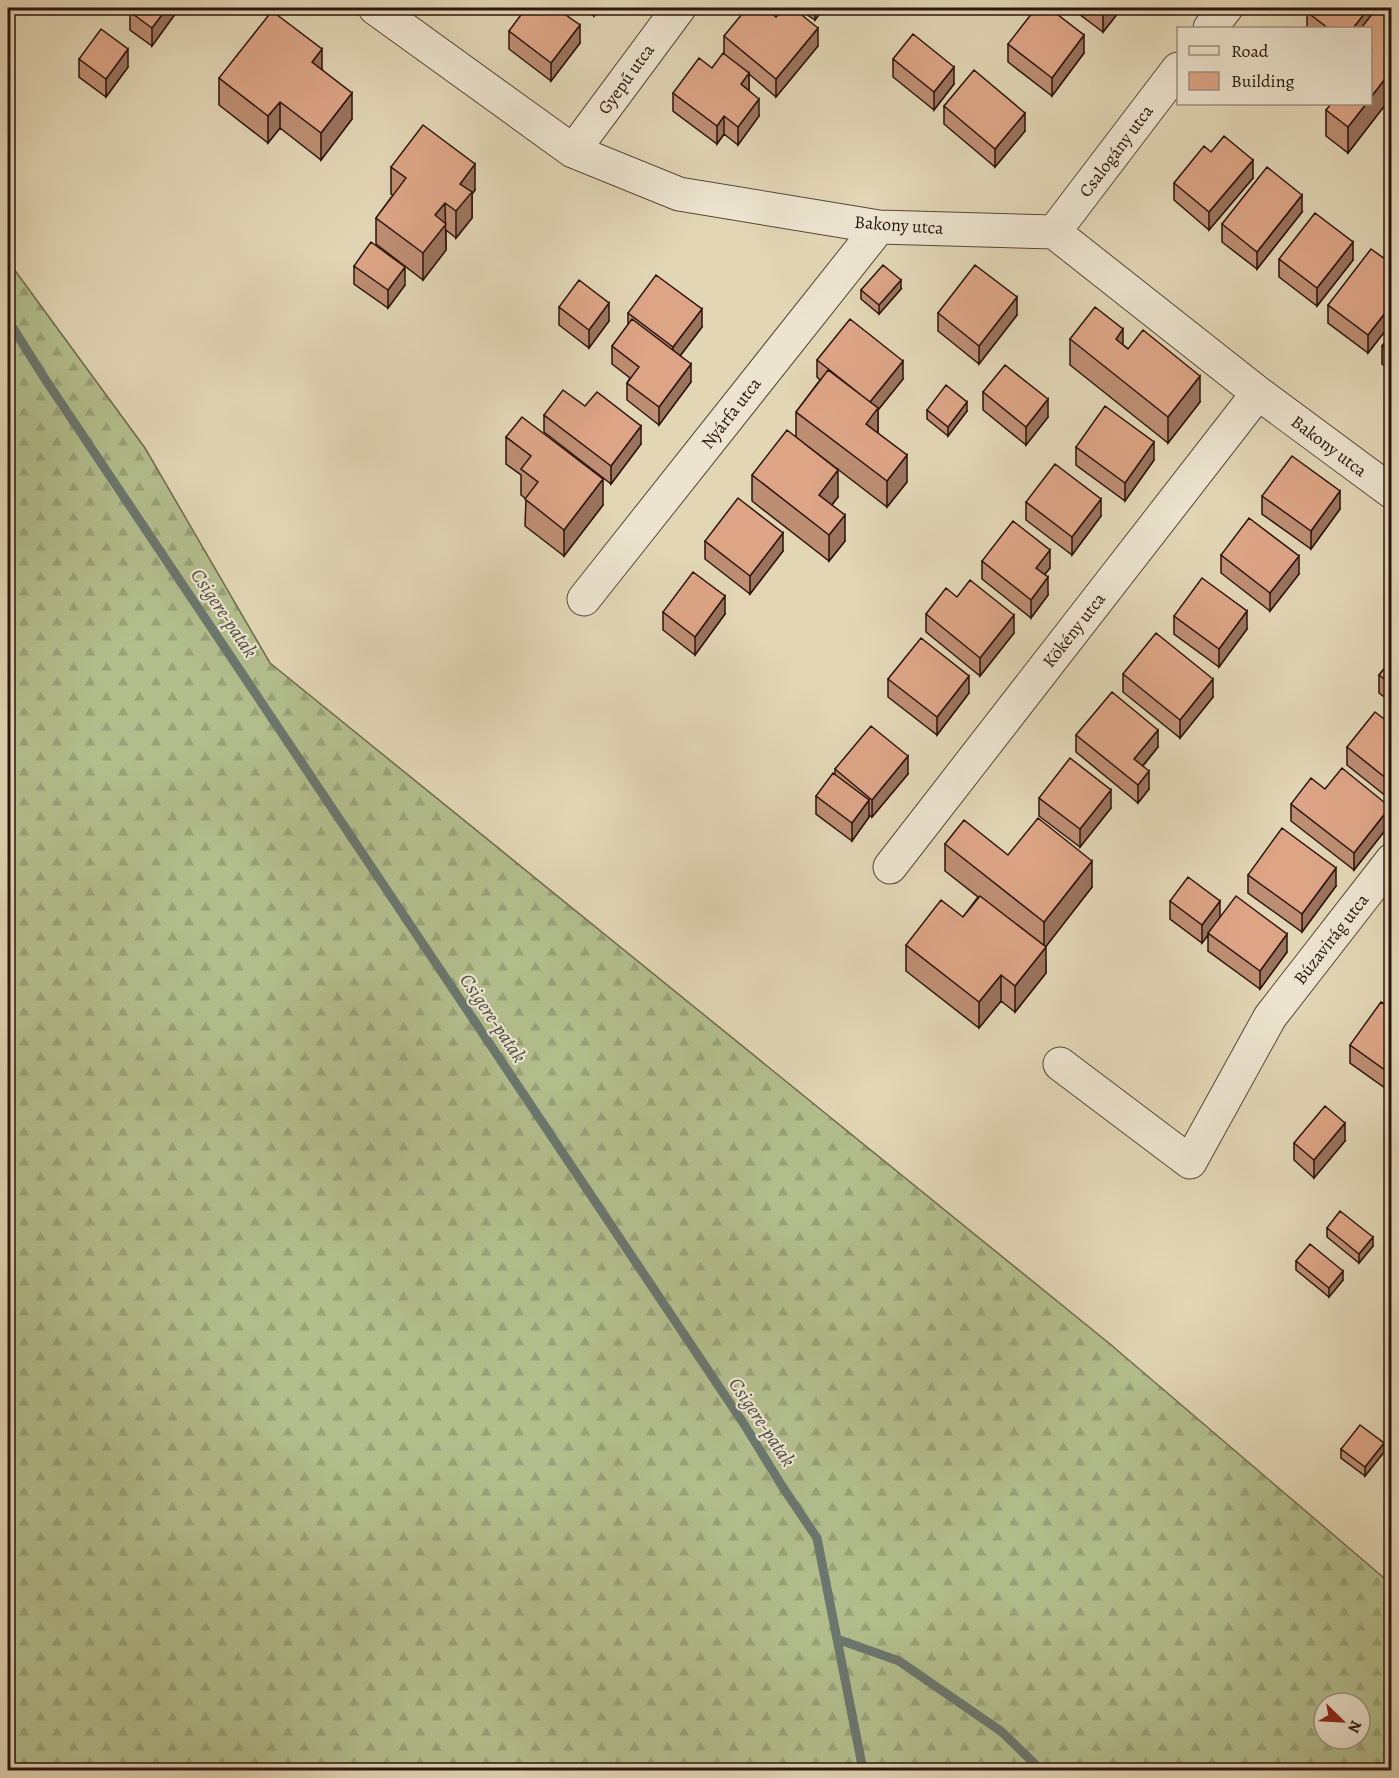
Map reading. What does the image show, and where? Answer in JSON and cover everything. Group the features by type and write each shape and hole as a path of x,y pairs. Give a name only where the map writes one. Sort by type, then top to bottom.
{"street":[{"name":"Bakony utca","path":"375,8 573,151 679,194 879,227 1054,232 1258,393 1392,492"},
{"name":"Gyepű utca","path":"573,151 679,8"},
{"path":"1210,27 1226,8"},
{"name":"Csalogány utca","path":"1054,232 1177,72"},
{"name":"Nyárfa utca","path":"584,599 879,227"},
{"name":"Kökény utca","path":"890,867 1258,393"},
{"name":"Búzavirág utca","path":"1060,1064 1190,1162 1270,1017 1392,860"}],"green space":[{"path":"8,261 145,448 270,663 1110,1344 1391,1584 1391,1770 8,1770"}],"building":[{"path":"134,8 167,8 152,28 130,12"},
{"path":"526,8 556,8 580,25 551,63 509,31"},
{"path":"747,8 765,8 776,17 784,8 793,8 818,28 776,79 724,36"},
{"path":"1036,8 1049,8 1084,35 1052,78 1008,44"},
{"path":"1094,8 1108,8 1103,15"},
{"path":"1310,8 1369,8 1354,27 1327,27 1307,12"},
{"path":"1377,8 1392,8 1392,70 1372,96 1372,27 1362,27"},
{"path":"272,11 322,49 312,62 352,93 321,133 280,102 268,116 219,78"},
{"path":"101,29 128,49 106,79 79,59"},
{"path":"913,34 954,67 934,92 893,59"},
{"path":"723,53 749,73 741,84 759,99 738,127 724,116 717,126 673,93 699,58 712,68"},
{"path":"974,70 1025,113 995,149 944,106"},
{"path":"1330,105 1365,105 1348,127 1326,110"},
{"path":"423,125 475,164 460,184 472,192 456,211 445,203 435,215 446,224 423,253 376,218 406,178 391,167"},
{"path":"1224,136 1253,160 1209,212 1174,183 1204,146 1211,152"},
{"path":"1267,167 1302,195 1257,252 1222,224"},
{"path":"1315,213 1353,242 1317,288 1279,259"},
{"path":"371,242 405,267 388,290 354,266"},
{"path":"1371,249 1392,264 1392,304 1368,335 1328,305"},
{"path":"883,265 901,280 879,305 861,290"},
{"path":"975,265 1017,297 979,346 938,313"},
{"path":"656,275 702,309 673,347 628,313"},
{"path":"579,280 609,303 589,330 559,307"},
{"path":"1095,307 1123,329 1116,339 1128,349 1143,330 1200,376 1168,417 1070,339"},
{"path":"632,319 691,364 659,407 627,383 639,367 612,346"},
{"path":"850,319 903,361 870,402 817,360"},
{"path":"1392,333 1392,353 1382,346"},
{"path":"1005,365 1048,399 1026,427 983,392"},
{"path":"828,370 878,408 866,424 907,455 887,481 796,412"},
{"path":"946,385 967,402 948,427 927,410"},
{"path":"563,390 585,406 597,392 641,426 611,466 544,415"},
{"path":"1105,406 1154,442 1125,483 1076,447"},
{"path":"522,417 603,479 564,530 525,499 538,482 521,469 531,456 506,437"},
{"path":"787,430 838,470 819,495 845,515 829,535 752,475"},
{"path":"1292,456 1340,491 1311,531 1262,496"},
{"path":"1055,464 1101,499 1072,537 1026,502"},
{"path":"738,498 783,533 750,576 705,541"},
{"path":"1249,518 1299,556 1270,593 1221,555"},
{"path":"1013,521 1050,550 1036,568 1048,577 1031,600 982,561"},
{"path":"693,572 725,596 695,637 663,612"},
{"path":"1202,578 1247,611 1219,649 1174,616"},
{"path":"970,580 1014,615 980,658 926,614 946,588 957,597"},
{"path":"1156,633 1213,679 1180,720 1123,674"},
{"path":"921,638 969,676 937,717 888,679"},
{"path":"1392,659 1392,685 1379,675"},
{"path":"1112,692 1158,730 1134,759 1149,771 1138,785 1076,735"},
{"path":"1375,712 1392,725 1392,783 1347,747"},
{"path":"871,726 908,756 872,800 835,769"},
{"path":"1070,758 1111,790 1080,829 1039,798"},
{"path":"1342,768 1390,807 1354,853 1291,804 1311,778 1325,789"},
{"path":"833,773 869,800 852,823 816,796"},
{"path":"1038,818 1092,861 1044,922 945,844 964,820 1008,855"},
{"path":"1282,828 1336,868 1302,914 1248,875"},
{"path":"1188,877 1220,901 1202,925 1170,901"},
{"path":"980,896 1046,947 1015,986 1001,975 979,1002 906,945 941,900 963,917"},
{"path":"1236,896 1287,934 1260,971 1208,933"},
{"path":"1381,1002 1392,1009 1392,1075 1350,1045"},
{"path":"1325,1106 1345,1123 1314,1160 1294,1143"},
{"path":"1340,1211 1373,1237 1359,1254 1327,1228"},
{"path":"1310,1244 1343,1271 1329,1288 1296,1261"},
{"path":"1360,1425 1384,1443 1365,1467 1341,1449"}],"waterway":[{"name":"Csigere-patak","path":"8,320 45,379 744,1424 817,1538 863,1770"},
{"path":"837,1639 899,1661 1002,1732 1041,1770"}]}
